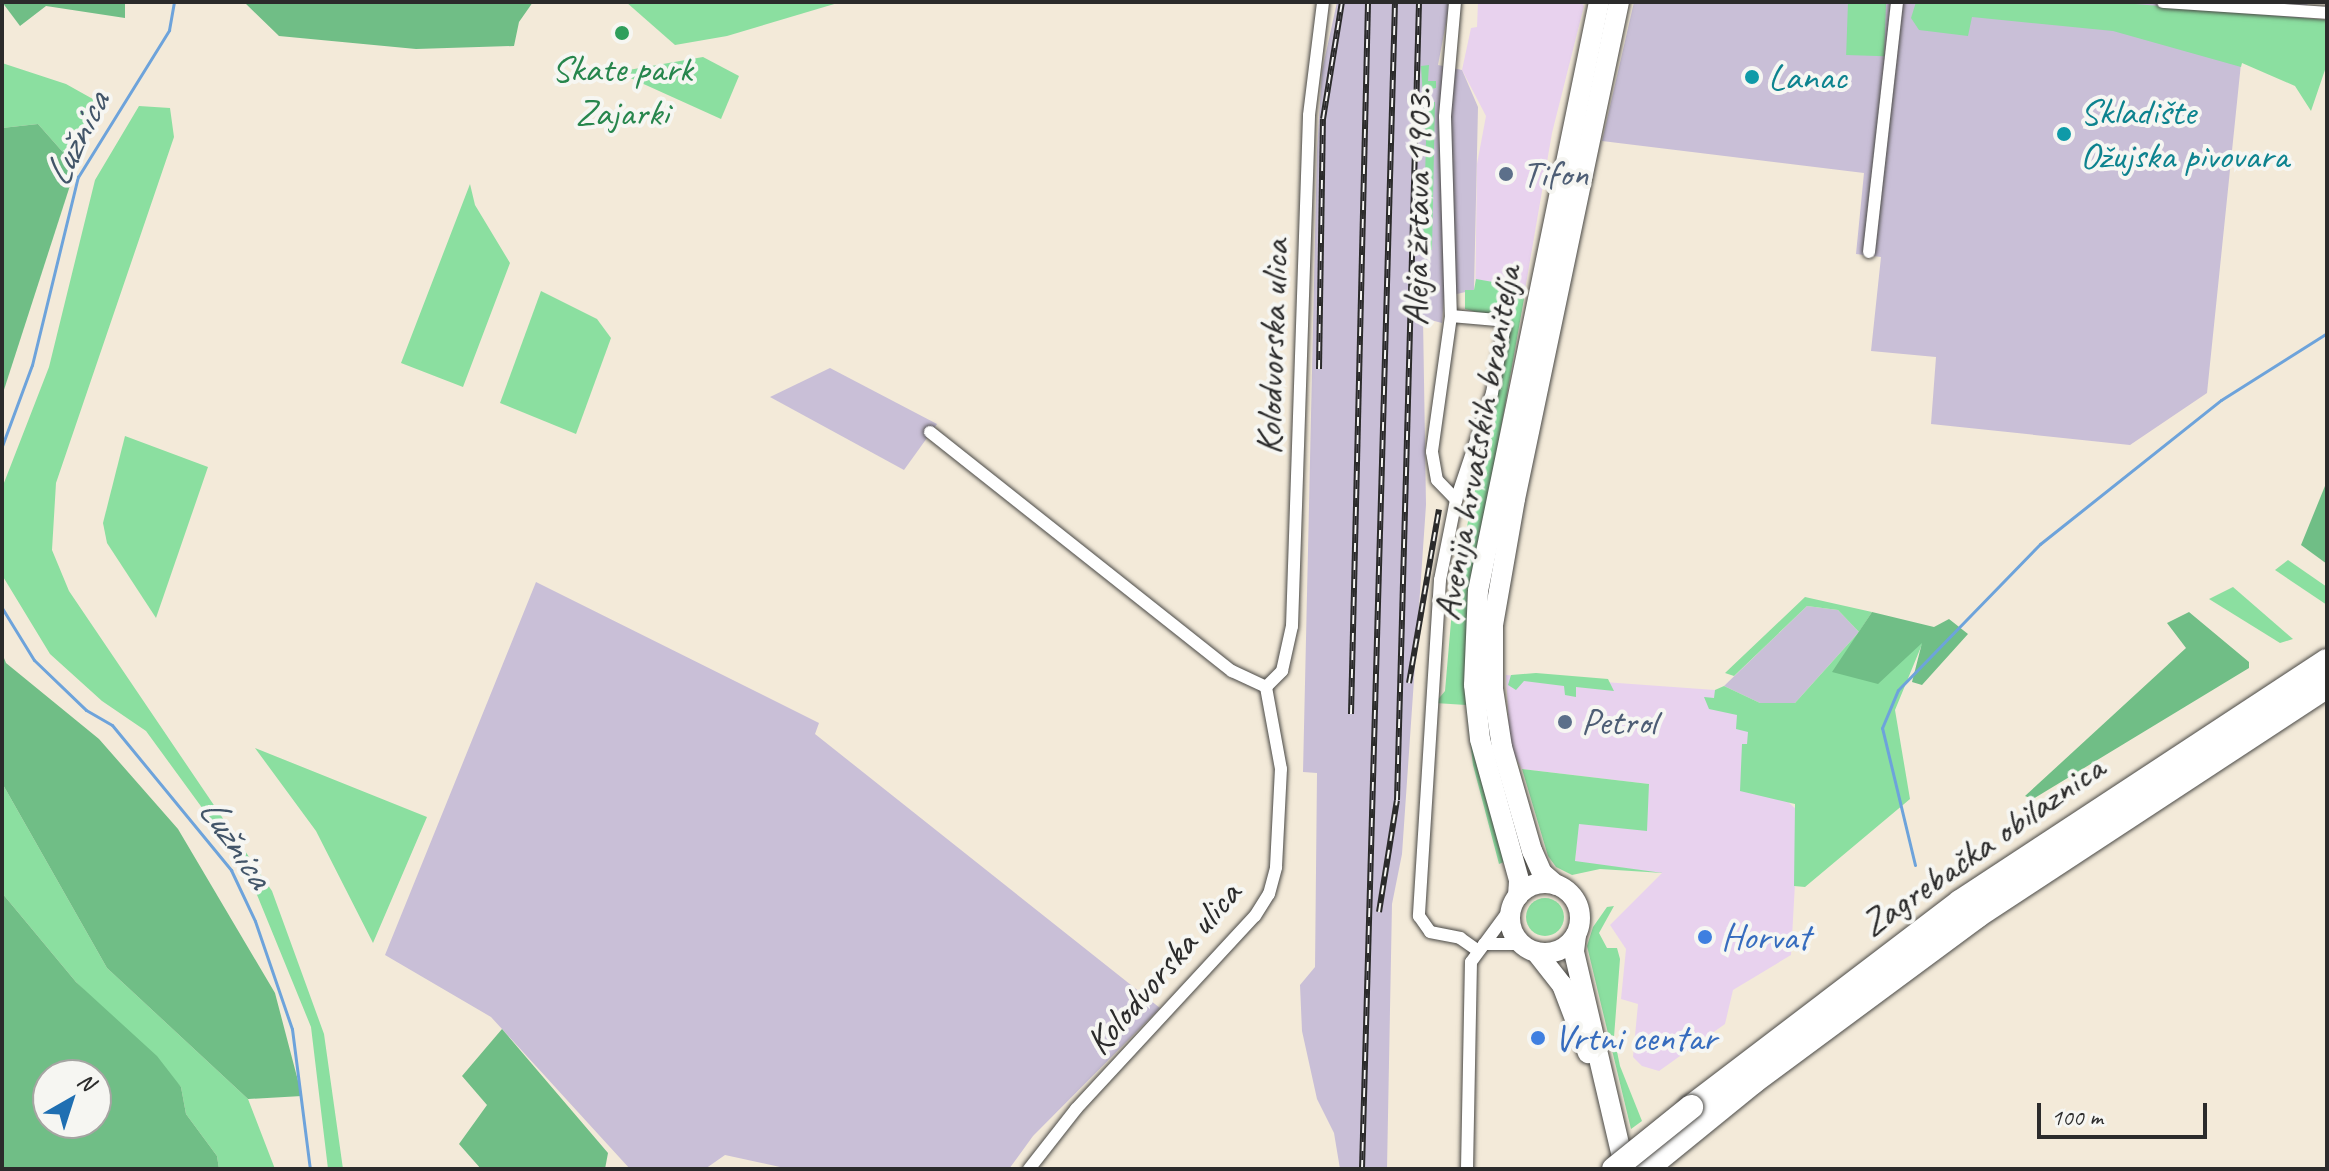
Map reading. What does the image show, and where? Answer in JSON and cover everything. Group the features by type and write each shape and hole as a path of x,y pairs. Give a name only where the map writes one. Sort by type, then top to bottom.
{"highway":[{"name":"Zagrebačka obilaznica","path":"1693,1118 1835,992 1960,902 2327,661"},
{"name":"Zagrebačka obilaznica","path":"1693,1118 1977,916 2327,686"},
{"path":"1614,1169 1693,1118"},
{"path":"1646,1169 1693,1118"}],"main road":[{"name":"Avenija hrvatskih branitelja","path":"1515,900 1519,880 1480,739 1474,685 1478,591 1599,2"},
{"name":"Avenija hrvatskih branitelja","path":"1556,885 1537,865 1507,769 1493,689 1493,625 1505,546 1619,2"},
{"path":"1614,1169 1596,1080 1577,1022 1553,969 1529,948 1511,925 1515,900 1535,884 1556,885 1576,902 1580,919 1574,952 1625,1169"},
{"path":"1529,948 1563,948 1576,935"}],"street":[{"name":"Kolodvorska ulica","path":"1029,1169 1076,1109 1255,916 1269,894 1281,839 1281,769 1266,687 1282,671 1292,626 1309,115 1323,2"},
{"name":"Aleja žrtava 1903.","path":"1455,2 1445,117 1451,316 1433,427 1437,480 1456,500"},
{"path":"1869,252 1897,2"},
{"path":"2163,2 2327,13"},
{"path":"1451,316 1497,320 1505,326 1492,393 1456,500 1432,649 1419,916 1430,932 1460,938 1481,947 1529,948"},
{"path":"930,432 1232,671 1266,687"},
{"path":"1467,1169 1471,962 1515,900"}],"shaded area":[{"path":"1337,2 1450,2 1438,65 1462,70 1478,107 1474,290 1444,297 1442,323 1423,318 1426,505 1402,854 1392,904 1387,1169 1340,1169 1334,1133 1317,1099 1302,1031 1300,985 1315,967 1317,773 1303,772 1317,150 1322,71"},
{"path":"1478,2 1581,2 1584,6 1552,133 1520,319 1475,311 1477,164 1486,116 1462,70 1471,28 1477,27"},
{"path":"1634,2 2308,2 2303,21 2246,15 2207,393 2130,445 1931,424 1936,357 1871,351 1881,257 1856,254 1864,173 1602,141"},
{"path":"830,368 937,424 904,470 770,397"},
{"path":"536,582 819,723 815,734 1160,1008 1033,1136 1009,1169 789,1169 725,1155 705,1169 630,1169 491,1017 385,955"},
{"path":"1807,606 1838,610 1859,632 1795,703 1760,703 1724,686"},
{"path":"1506,675 1715,690 1754,710 1785,799 1799,812 1791,955 1733,990 1725,1024 1659,1071 1642,1066 1633,1057 1638,1004 1621,999 1626,949 1610,925 1662,873 1575,862 1578,823 1648,790 1649,784 1522,769 1510,747"}],"green space":[{"path":"2,2 125,2 125,18 46,6 20,26"},
{"path":"244,2 533,2 519,22 514,46 416,49 279,36"},
{"path":"626,2 841,2 727,36 675,45"},
{"path":"1848,2 1886,3 1884,56 1846,55"},
{"path":"1916,2 2111,2 2327,20 2327,64 2311,111 2295,86 2242,63 2241,67 2113,31 1972,17 1968,36 1919,30 1911,18"},
{"path":"703,57 739,76 721,119 617,72"},
{"path":"2,63 66,84 100,103 76,167 38,124 2,128"},
{"path":"1429,65 1428,81 1436,81 1436,88 1427,90 1428,102 1435,102 1432,250 1423,248 1426,142 1421,66"},
{"path":"139,106 170,108 174,137 56,483 52,550 69,591 272,891 324,1034 343,1169 328,1169 311,1027 246,868 146,731 102,701 50,654 2,575 2,488 49,367 95,180"},
{"path":"38,124 76,167 2,396 2,128"},
{"path":"470,184 475,205 510,263 463,387 401,363"},
{"path":"1512,277 1520,284 1524,299 1487,506 1477,757 1504,862 1499,864 1473,765 1466,705 1435,703 1445,691 1454,587 1511,321 1465,309 1465,290 1474,290 1476,279 1510,285"},
{"path":"541,291 597,319 611,338 576,434 500,403"},
{"path":"125,436 208,467 156,618 107,543 103,523"},
{"path":"2327,481 2327,564 2301,545"},
{"path":"2288,560 2327,587 2327,605 2275,570"},
{"path":"2233,587 2293,639 2280,643 2209,599"},
{"path":"1805,597 1872,612 1859,632 1838,610 1807,606 1734,676 1725,673"},
{"path":"1872,612 1934,627 1949,619 1968,634 1922,685 1912,682 1922,643 1878,684 1832,672"},
{"path":"2189,612 2249,662 2249,668 2033,799 2025,796 2186,648 2167,623"},
{"path":"1859,632 1923,642 1895,710 1910,799 1805,887 1794,886 1795,804 1740,791 1742,744 1747,744 1748,732 1736,729 1737,715 1709,709 1704,697 1714,698 1715,690 1724,686 1760,703 1795,703"},
{"path":"2,653 6,663 99,739 178,829 275,993 302,1096 248,1099 107,968 2,783"},
{"path":"1536,673 1608,679 1614,691 1576,687 1576,697 1565,695 1564,686 1524,681 1516,690 1508,685 1511,675"},
{"path":"255,748 427,817 373,943 316,831"},
{"path":"1522,769 1649,784 1647,831 1579,824 1575,861 1663,873 1600,869 1572,875 1556,867 1548,856"},
{"path":"2,783 107,968 248,1099 275,1169 219,1169 217,1156 186,1114 181,1087 76,982 2,893"},
{"path":"2,893 76,982 157,1056 181,1087 186,1114 217,1156 219,1169 2,1169"},
{"path":"1545,898 1559,903 1564,917 1559,931 1545,936 1531,931 1526,917 1531,903"},
{"path":"1614,906 1599,933 1607,948 1617,948 1620,959 1614,1037 1620,1066 1642,1121 1631,1129 1587,946 1593,927 1607,907"},
{"path":"502,1029 608,1153 605,1169 481,1169 459,1144 487,1105 462,1076"}],"waterway":[{"name":"Lužnica","path":"2,446 32,365 78,177 169,30 174,2"},
{"path":"1915,865 1882,728 1898,690 2040,544 2221,400 2327,333"},
{"name":"Lužnica","path":"2,608 34,660 86,710 112,725 231,870 255,921 292,1029 310,1169"}],"railway":[{"path":"1319,369 1323,119 1342,2"},
{"path":"1351,714 1368,2"},
{"path":"1362,1169 1395,2"},
{"path":"1379,912 1397,800 1419,2"},
{"path":"1409,683 1439,510"}],"place":[{"name":"Skate park Zajarki","path":"622,33"},
{"name":"Lanac","path":"1752,77"},
{"name":"Skladište Ožujska pivovara","path":"2064,134"},
{"name":"Tifon","path":"1506,174"},
{"name":"Petrol","path":"1565,722"},
{"name":"Horvat","path":"1705,937"},
{"name":"Vrtni centar","path":"1538,1038"}]}
